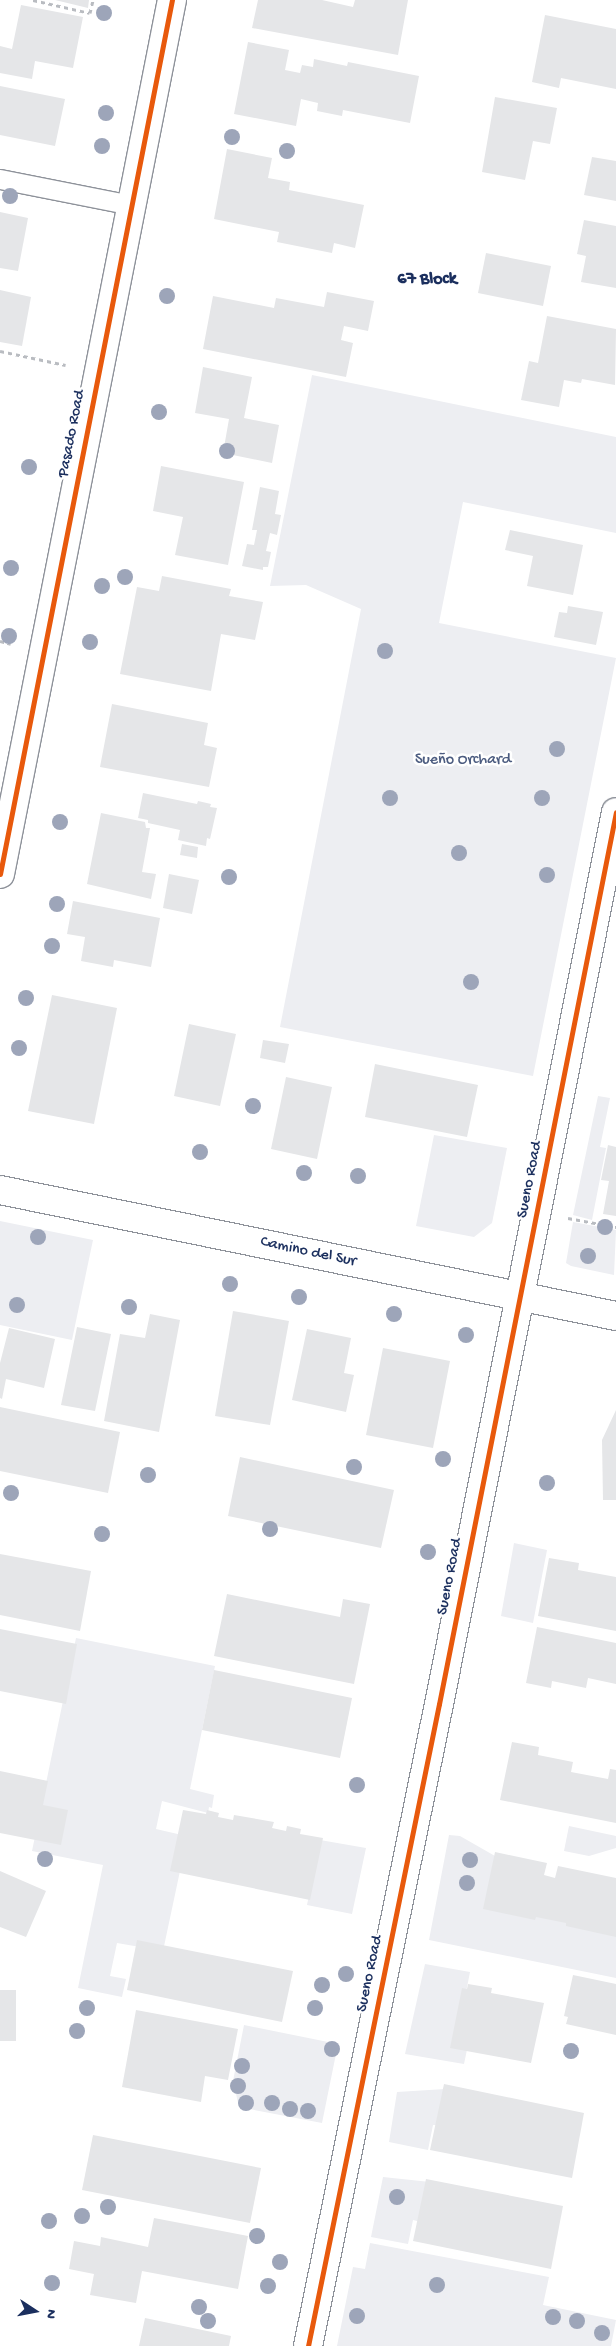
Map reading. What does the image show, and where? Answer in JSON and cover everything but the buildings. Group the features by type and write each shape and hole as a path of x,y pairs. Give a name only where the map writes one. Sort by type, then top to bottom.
{"street":[{"name":"Pasado Road","path":"0,874 172,0"},
{"name":"Sueno Road","path":"308,2346 616,812"},
{"name":"Camino del Sur","path":"0,1190 616,1316"}],"lane":[{"path":"0,179 131,205"}],"path":[{"path":"33,0 90,13 93,0"},
{"path":"0,351 98,372"},
{"path":"568,1218 616,1227"}],"green space":[{"name":"Sueño Orchard","path":"312,375 616,437 616,533 463,502 439,623 616,658 533,1076 280,1027 361,609 306,585 270,586"},
{"path":"598,1096 610,1098 600,1147 606,1148 592,1220 573,1215"},
{"path":"434,1135 507,1148 492,1223 474,1237 416,1226"},
{"path":"0,1221 93,1240 72,1340 0,1325"},
{"path":"573,1222 616,1230 614,1275 571,1266 566,1263"},
{"path":"514,1543 547,1550 533,1623 501,1616"},
{"path":"76,1638 215,1666 190,1789 214,1795 212,1808 209,1807 208,1813 162,1801 156,1829 182,1835 180,1871 163,1951 117,1943 110,1976 126,1979 122,1997 78,1988 103,1865 32,1851"},
{"path":"569,1826 616,1836 616,1848 589,1856 564,1851"},
{"path":"449,1835 460,1836 502,1860 616,1913 616,1978 429,1940"},
{"path":"320,1840 366,1848 352,1914 307,1905"},
{"path":"425,1964 470,1972 456,2043 468,2045 464,2064 405,2054"},
{"path":"244,2025 338,2044 322,2123 239,2107 233,2081"},
{"path":"445,2089 437,2125 433,2125 428,2150 389,2142 397,2092"},
{"path":"383,2177 430,2182 421,2222 413,2220 408,2244 371,2237"},
{"path":"370,2243 549,2277 543,2305 616,2320 611,2346 337,2346 353,2267 365,2269"}],"cycle path":[{"path":"0,874 172,0"},
{"path":"308,2346 439,1704 616,812"}],"district":[{"name":"67 Block","path":"427,280"}]}
